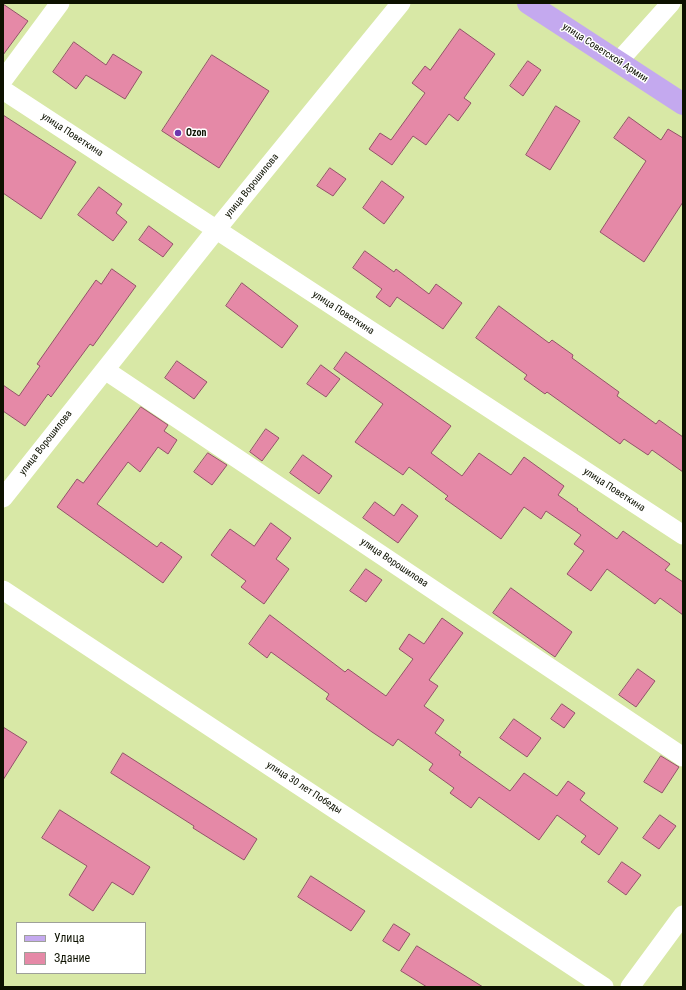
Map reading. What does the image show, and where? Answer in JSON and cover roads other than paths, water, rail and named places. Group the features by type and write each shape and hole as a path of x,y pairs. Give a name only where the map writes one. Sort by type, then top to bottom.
{"main road":[{"name":"улица Советской Армии","path":"528,3 683,104"}],"street":[{"path":"3,80 60,3"},
{"name":"улица Ворошилова","path":"3,498 216,230 401,3"},
{"path":"618,62 671,3"},
{"name":"улица Поветкина","path":"3,90 683,535"},
{"name":"улица Ворошилова","path":"104,370 683,757"},
{"name":"улица 30 лет Победы","path":"3,590 604,987"},
{"path":"630,987 683,915"}],"place":[{"name":"Ozon","path":"178,133"}]}
